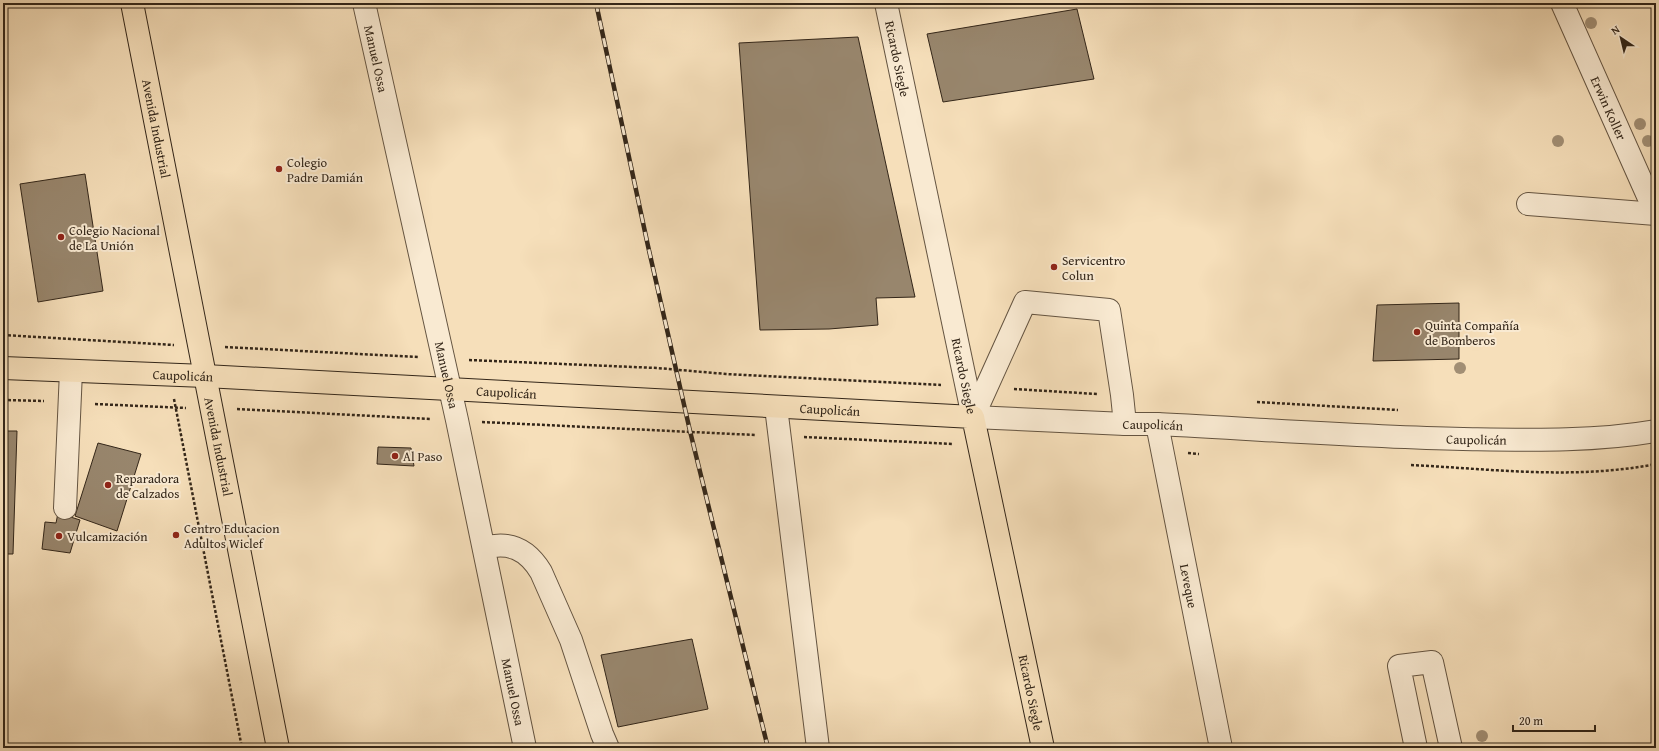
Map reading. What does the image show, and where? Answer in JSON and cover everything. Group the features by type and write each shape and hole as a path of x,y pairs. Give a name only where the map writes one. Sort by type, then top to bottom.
{"main road":[{"name":"Avenida Industrial","path":"132,3 278,748"},
{"name":"Caupolicán","path":"3,368 205,376 973,417"},
{"name":"Ricardo Siegle","path":"973,417 1044,748"}],"street":[{"name":"Manuel Ossa","path":"364,3 442,359 457,420 525,748"},
{"name":"Ricardo Siegle","path":"886,3 976,387 973,417"},
{"name":"Erwin Koller","path":"1562,3 1656,214"},
{"path":"1528,204 1656,214"},
{"path":"976,387 1025,302 1109,310 1122,395 1124,424"},
{"path":"65,508 71,371"},
{"path":"776,406 818,748"},
{"name":"Caupolicán","path":"973,417 1124,424 1157,424 1427,438 1545,441 1594,439 1656,431"},
{"name":"Leveque","path":"1157,424 1221,748"},
{"path":"484,548 494,545 505,545 516,548 535,561 571,640 608,748"},
{"path":"1416,748 1399,666 1432,662 1451,748"}],"path":[{"path":"3,335 442,359 657,368 726,374 1122,395"},
{"path":"173,396 242,748"},
{"path":"3,400 212,408 978,445"},
{"path":"1249,402 1400,410"},
{"path":"1163,452 1203,454"},
{"path":"1409,465 1563,473 1604,471 1656,464"}],"building":[{"path":"1077,9 1094,79 943,102 927,34"},
{"path":"858,37 915,297 876,298 878,325 829,329 760,330 739,43"},
{"name":"Colegio Nacional de La Unión","path":"85,174 103,291 38,302 20,184"},
{"name":"Quinta Compañía de Bomberos","path":"1459,303 1459,359 1373,361 1377,305"},
{"path":"3,431 17,431 13,554 3,554"},
{"name":"Reparadora de Calzados","path":"98,443 141,454 117,531 75,516"},
{"name":"Al Paso","path":"378,447 411,448 414,466 377,464"},
{"name":"Vulcamización","path":"58,513 80,520 70,553 42,549 45,522 56,523"},
{"path":"692,639 708,709 618,727 601,655"}],"railway":[{"path":"596,3 648,246 690,431 768,748"}],"place":[{"name":"Colegio Padre Damián","path":"279,169"},
{"name":"Colegio Nacional de La Unión","path":"61,237"},
{"name":"Servicentro Colun","path":"1054,267"},
{"name":"Quinta Compañía de Bomberos","path":"1417,332"},
{"name":"Al Paso","path":"395,456"},
{"name":"Reparadora de Calzados","path":"108,485"},
{"name":"Centro Educacion Adultos Wiclef","path":"176,535"},
{"name":"Vulcamización","path":"59,536"}]}
